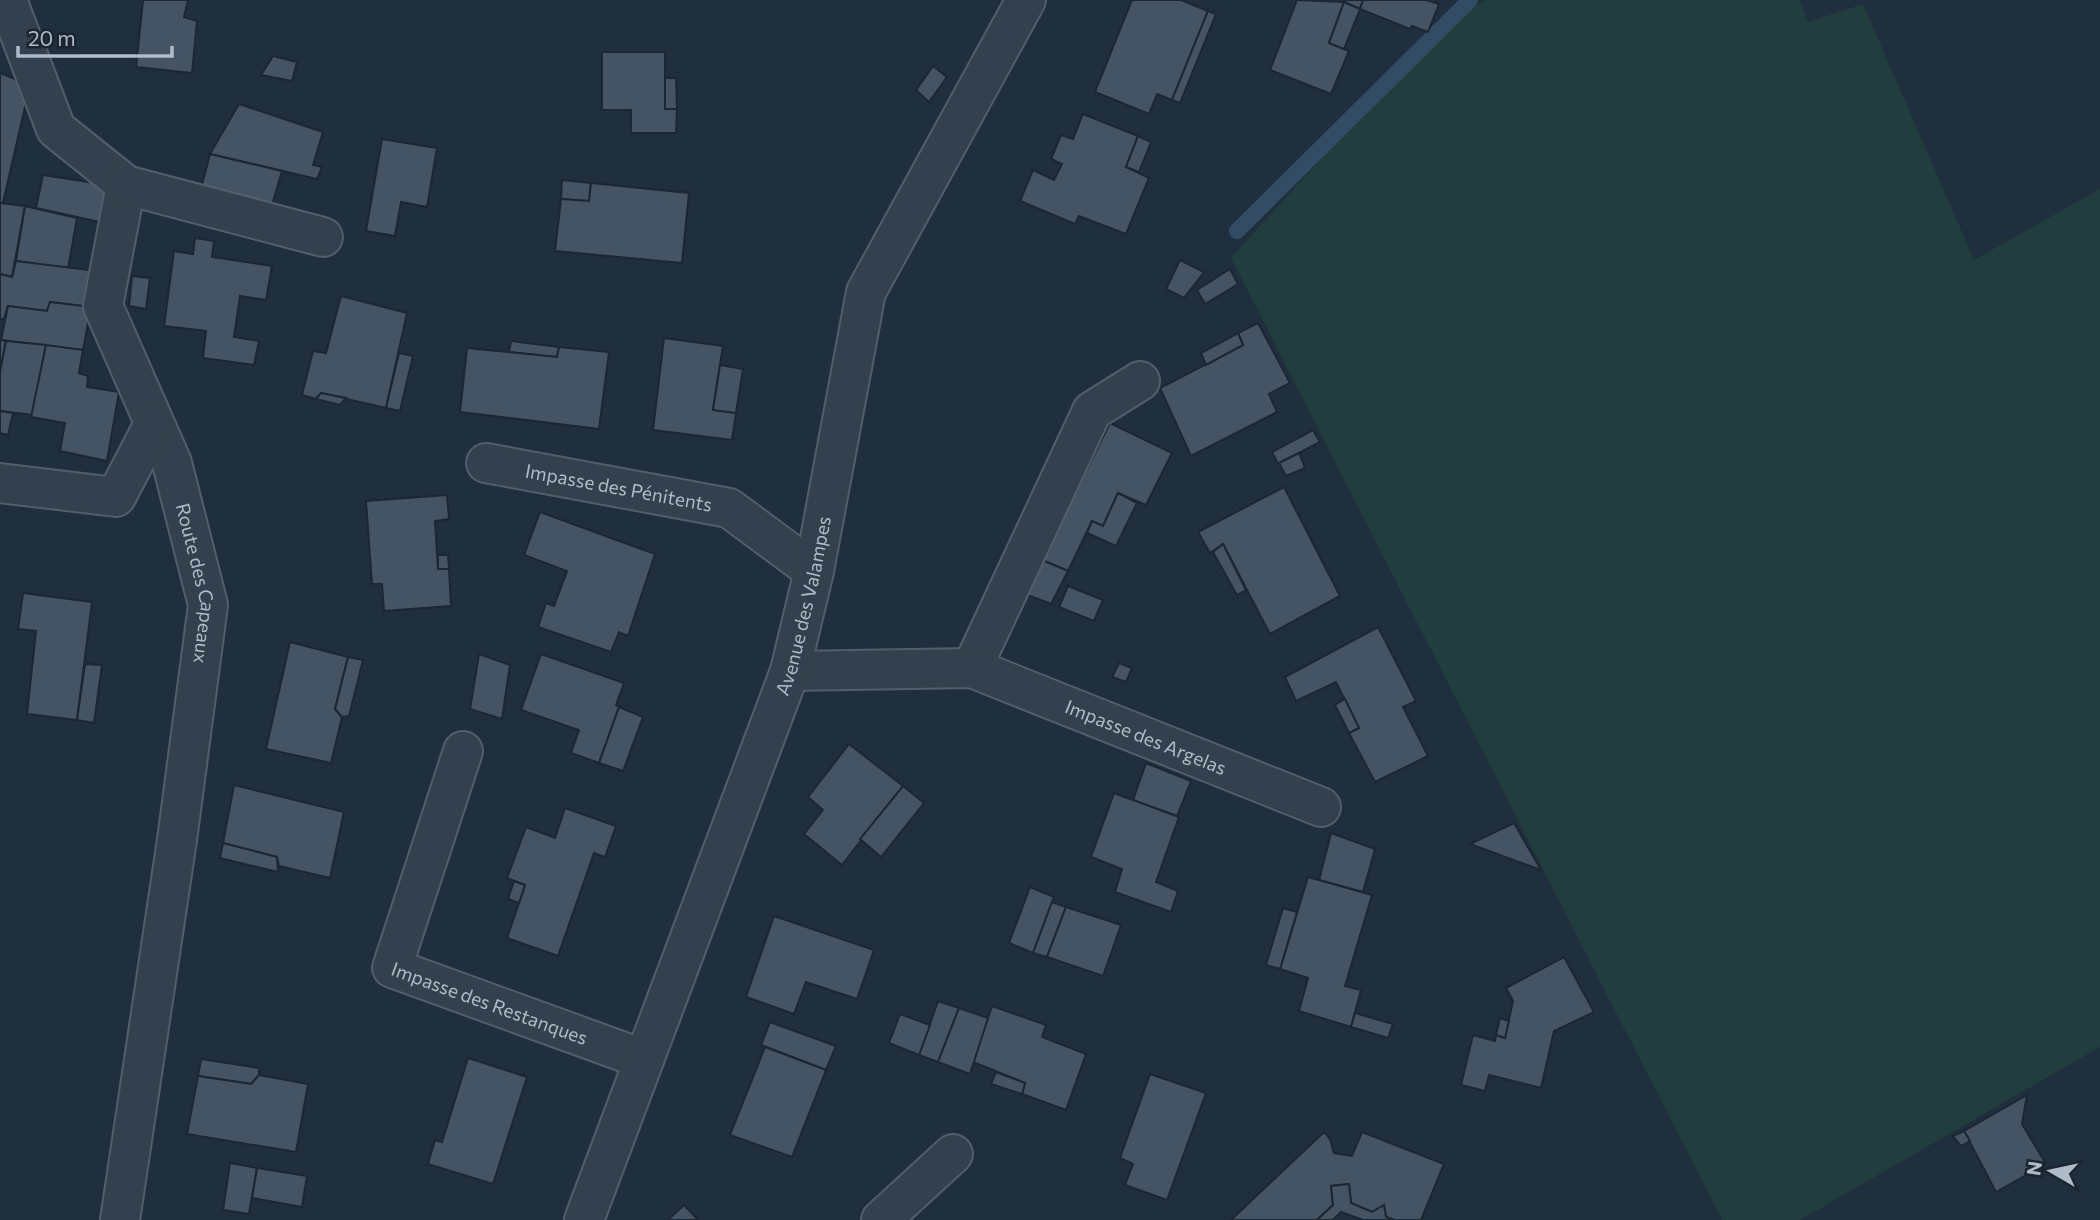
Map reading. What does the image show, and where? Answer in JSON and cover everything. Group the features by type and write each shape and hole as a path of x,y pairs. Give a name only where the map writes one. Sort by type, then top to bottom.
{"street":[{"path":"7,0 56,129 126,185 323,237"},
{"name":"Avenue des Valampes","path":"584,1220 790,671 814,571 866,292 1026,0"},
{"name":"Route des Capeaux","path":"120,1220 177,840 208,606 172,463 103,306 126,185"},
{"path":"972,668 1093,411 1140,381"},
{"path":"0,483 116,497 154,424"},
{"name":"Impasse des Pénitents","path":"486,463 729,508 814,571"},
{"name":"Impasse des Argelas","path":"790,671 972,668 1321,807"},
{"name":"Impasse des Restanques","path":"463,751 392,968 643,1059"},
{"path":"881,1220 953,1154"}],"green space":[{"path":"1486,0 1800,0 1808,22 1863,4 1974,260 2100,189 2100,1047 1800,1220 1722,1220 1231,258 1445,22"}],"building":[{"path":"143,0 188,0 184,17 197,21 192,73 136,67"},
{"path":"1132,0 1181,0 1208,11 1172,100 1157,94 1149,114 1095,92"},
{"path":"1297,0 1344,2 1329,43 1349,51 1331,94 1270,70"},
{"path":"1363,0 1360,9 1344,2"},
{"path":"1363,0 1426,0 1439,4 1428,32 1412,26 1410,29 1360,9"},
{"path":"1344,2 1360,9 1344,49 1329,43"},
{"path":"1208,11 1216,14 1180,103 1172,100"},
{"path":"602,52 665,52 665,109 677,109 676,133 631,133 631,110 602,110"},
{"path":"273,56 297,62 292,81 261,75"},
{"path":"933,66 947,77 929,102 916,90"},
{"path":"0,73 30,85 3,203 0,203"},
{"path":"665,78 676,78 677,109 665,109"},
{"path":"239,104 323,132 313,165 322,167 317,179 210,154"},
{"path":"1083,114 1138,136 1126,167 1149,178 1126,234 1079,216 1075,224 1020,201 1033,170 1054,180 1062,164 1051,159 1061,135 1073,139"},
{"path":"1138,136 1151,142 1139,172 1126,167"},
{"path":"382,139 437,148 427,207 401,202 395,236 366,231"},
{"path":"210,154 282,171 269,215 198,200"},
{"path":"43,175 108,185 104,223 36,208"},
{"path":"562,180 591,183 589,201 561,199"},
{"path":"591,183 689,193 682,263 555,251 561,199 589,201"},
{"path":"0,203 25,206 12,277 0,274"},
{"path":"25,206 77,218 68,269 16,261"},
{"path":"195,238 214,241 212,257 272,266 266,300 240,296 234,337 259,341 254,365 203,358 206,331 164,326 174,251 193,254"},
{"path":"1180,260 1204,272 1184,298 1166,289"},
{"path":"16,261 97,271 91,307 50,302 47,311 8,306 4,319 0,319 0,274 12,277"},
{"path":"1230,269 1238,284 1205,304 1197,290"},
{"path":"132,276 150,278 146,309 129,306"},
{"path":"341,296 407,313 386,408 321,393 316,399 302,395 313,351 326,353"},
{"path":"50,302 91,307 83,350 1,340 8,306 47,311"},
{"path":"1258,323 1290,383 1269,394 1277,412 1191,456 1160,388 1243,345 1238,333"},
{"path":"1238,333 1243,345 1206,365 1201,353"},
{"path":"664,338 723,346 713,410 736,413 732,440 653,430"},
{"path":"0,340 6,341 0,372"},
{"path":"6,341 46,345 33,415 0,411 0,372"},
{"path":"511,341 559,347 557,357 509,352"},
{"path":"46,345 83,350 79,373 88,376 87,387 119,392 107,461 60,451 65,423 31,417"},
{"path":"559,347 609,352 599,429 460,412 467,348 557,357"},
{"path":"399,353 413,356 400,411 386,408"},
{"path":"720,365 743,369 736,413 713,410"},
{"path":"321,393 346,398 340,405 316,399"},
{"path":"0,411 13,413 8,435 0,433"},
{"path":"1110,423 1172,453 1146,505 1118,493 1103,526 1092,521 1068,571 1042,560"},
{"path":"1313,430 1320,442 1278,464 1272,452"},
{"path":"1299,453 1305,468 1286,476 1279,463"},
{"path":"1284,487 1340,596 1270,634 1223,544 1210,553 1198,532"},
{"path":"1118,493 1137,503 1116,546 1087,533 1092,521 1103,526"},
{"path":"447,495 449,519 435,521 438,569 449,569 451,606 384,611 382,584 372,584 366,501"},
{"path":"540,512 655,554 628,636 619,632 611,652 538,627 546,603 554,606 567,571 524,555"},
{"path":"1223,544 1246,590 1237,595 1213,552"},
{"path":"438,555 448,555 449,569 438,569"},
{"path":"1042,560 1068,571 1051,604 1025,594"},
{"path":"1068,586 1103,600 1094,621 1059,607"},
{"path":"23,593 92,602 77,720 27,714 36,631 18,629"},
{"path":"1378,627 1416,701 1403,707 1428,756 1375,782 1349,733 1359,728 1336,682 1296,701 1285,677"},
{"path":"290,642 348,657 335,709 342,717 331,763 266,749"},
{"path":"479,654 510,665 502,719 470,709"},
{"path":"541,654 624,683 616,705 619,707 599,763 571,753 579,730 521,710"},
{"path":"348,657 363,660 349,716 342,717 335,709"},
{"path":"1119,663 1132,668 1126,682 1112,677"},
{"path":"85,664 102,665 94,723 77,720"},
{"path":"1345,699 1359,728 1349,733 1335,705"},
{"path":"619,707 643,717 623,771 599,763"},
{"path":"849,744 903,786 842,865 804,834 823,810 808,797"},
{"path":"1146,763 1191,781 1177,816 1133,800"},
{"path":"234,785 344,812 330,878 279,866 277,857 223,843"},
{"path":"903,786 924,803 881,857 860,839"},
{"path":"1114,793 1179,817 1156,882 1178,891 1171,912 1115,892 1122,869 1091,857"},
{"path":"565,808 616,826 605,857 594,853 558,956 507,938 525,885 507,878 526,827 555,838"},
{"path":"1514,823 1541,870 1470,844"},
{"path":"1331,833 1375,849 1363,892 1319,880"},
{"path":"223,843 277,857 278,872 220,858"},
{"path":"1308,877 1372,895 1345,986 1361,990 1351,1027 1299,1011 1308,978 1280,969"},
{"path":"514,881 525,885 519,903 508,899"},
{"path":"1030,887 1054,897 1033,953 1009,943"},
{"path":"1052,902 1066,907 1047,957 1033,953"},
{"path":"1066,907 1121,925 1103,976 1047,957"},
{"path":"1283,908 1297,912 1280,969 1266,965"},
{"path":"774,916 874,950 857,999 806,982 794,1014 746,997"},
{"path":"1564,957 1594,1012 1554,1031 1541,1088 1489,1075 1485,1091 1461,1085 1473,1035 1495,1041 1496,1035 1505,1038 1513,1001 1506,988"},
{"path":"938,1001 959,1008 938,1062 919,1055"},
{"path":"992,1006 1046,1025 1042,1037 1086,1054 1066,1110 1022,1094 1025,1083 973,1062"},
{"path":"959,1008 988,1018 970,1074 938,1062"},
{"path":"1355,1013 1393,1024 1388,1038 1351,1027"},
{"path":"900,1014 930,1025 919,1055 889,1043"},
{"path":"1500,1018 1509,1021 1505,1038 1496,1035"},
{"path":"770,1022 836,1046 826,1070 761,1045"},
{"path":"765,1047 826,1070 792,1157 730,1135"},
{"path":"468,1058 527,1077 493,1184 428,1164 435,1140 442,1142"},
{"path":"201,1059 259,1068 259,1075 251,1084 198,1076"},
{"path":"996,1072 1025,1083 1022,1094 991,1084"},
{"path":"1150,1074 1206,1093 1167,1200 1125,1185 1133,1164 1120,1158"},
{"path":"259,1075 308,1084 296,1152 187,1134 198,1076 251,1084"},
{"path":"2027,1095 2022,1124 2046,1164 1996,1192 1964,1131"},
{"path":"1964,1131 1970,1141 1961,1146 1953,1136"},
{"path":"1324,1132 1330,1139 1334,1153 1352,1156 1362,1132 1444,1164 1421,1220 1394,1220 1386,1217 1384,1205 1372,1212 1351,1203 1349,1184 1331,1186 1333,1205 1317,1220 1231,1220"},
{"path":"230,1163 257,1168 249,1214 223,1210"},
{"path":"257,1168 307,1176 302,1207 252,1198"},
{"path":"1349,1184 1351,1203 1372,1212 1384,1205 1386,1217 1394,1220 1363,1220 1341,1212 1333,1220 1317,1220 1333,1205 1331,1186"},
{"path":"684,1205 698,1220 668,1220"}],"waterway":[{"path":"1237,231 1470,0"}]}
